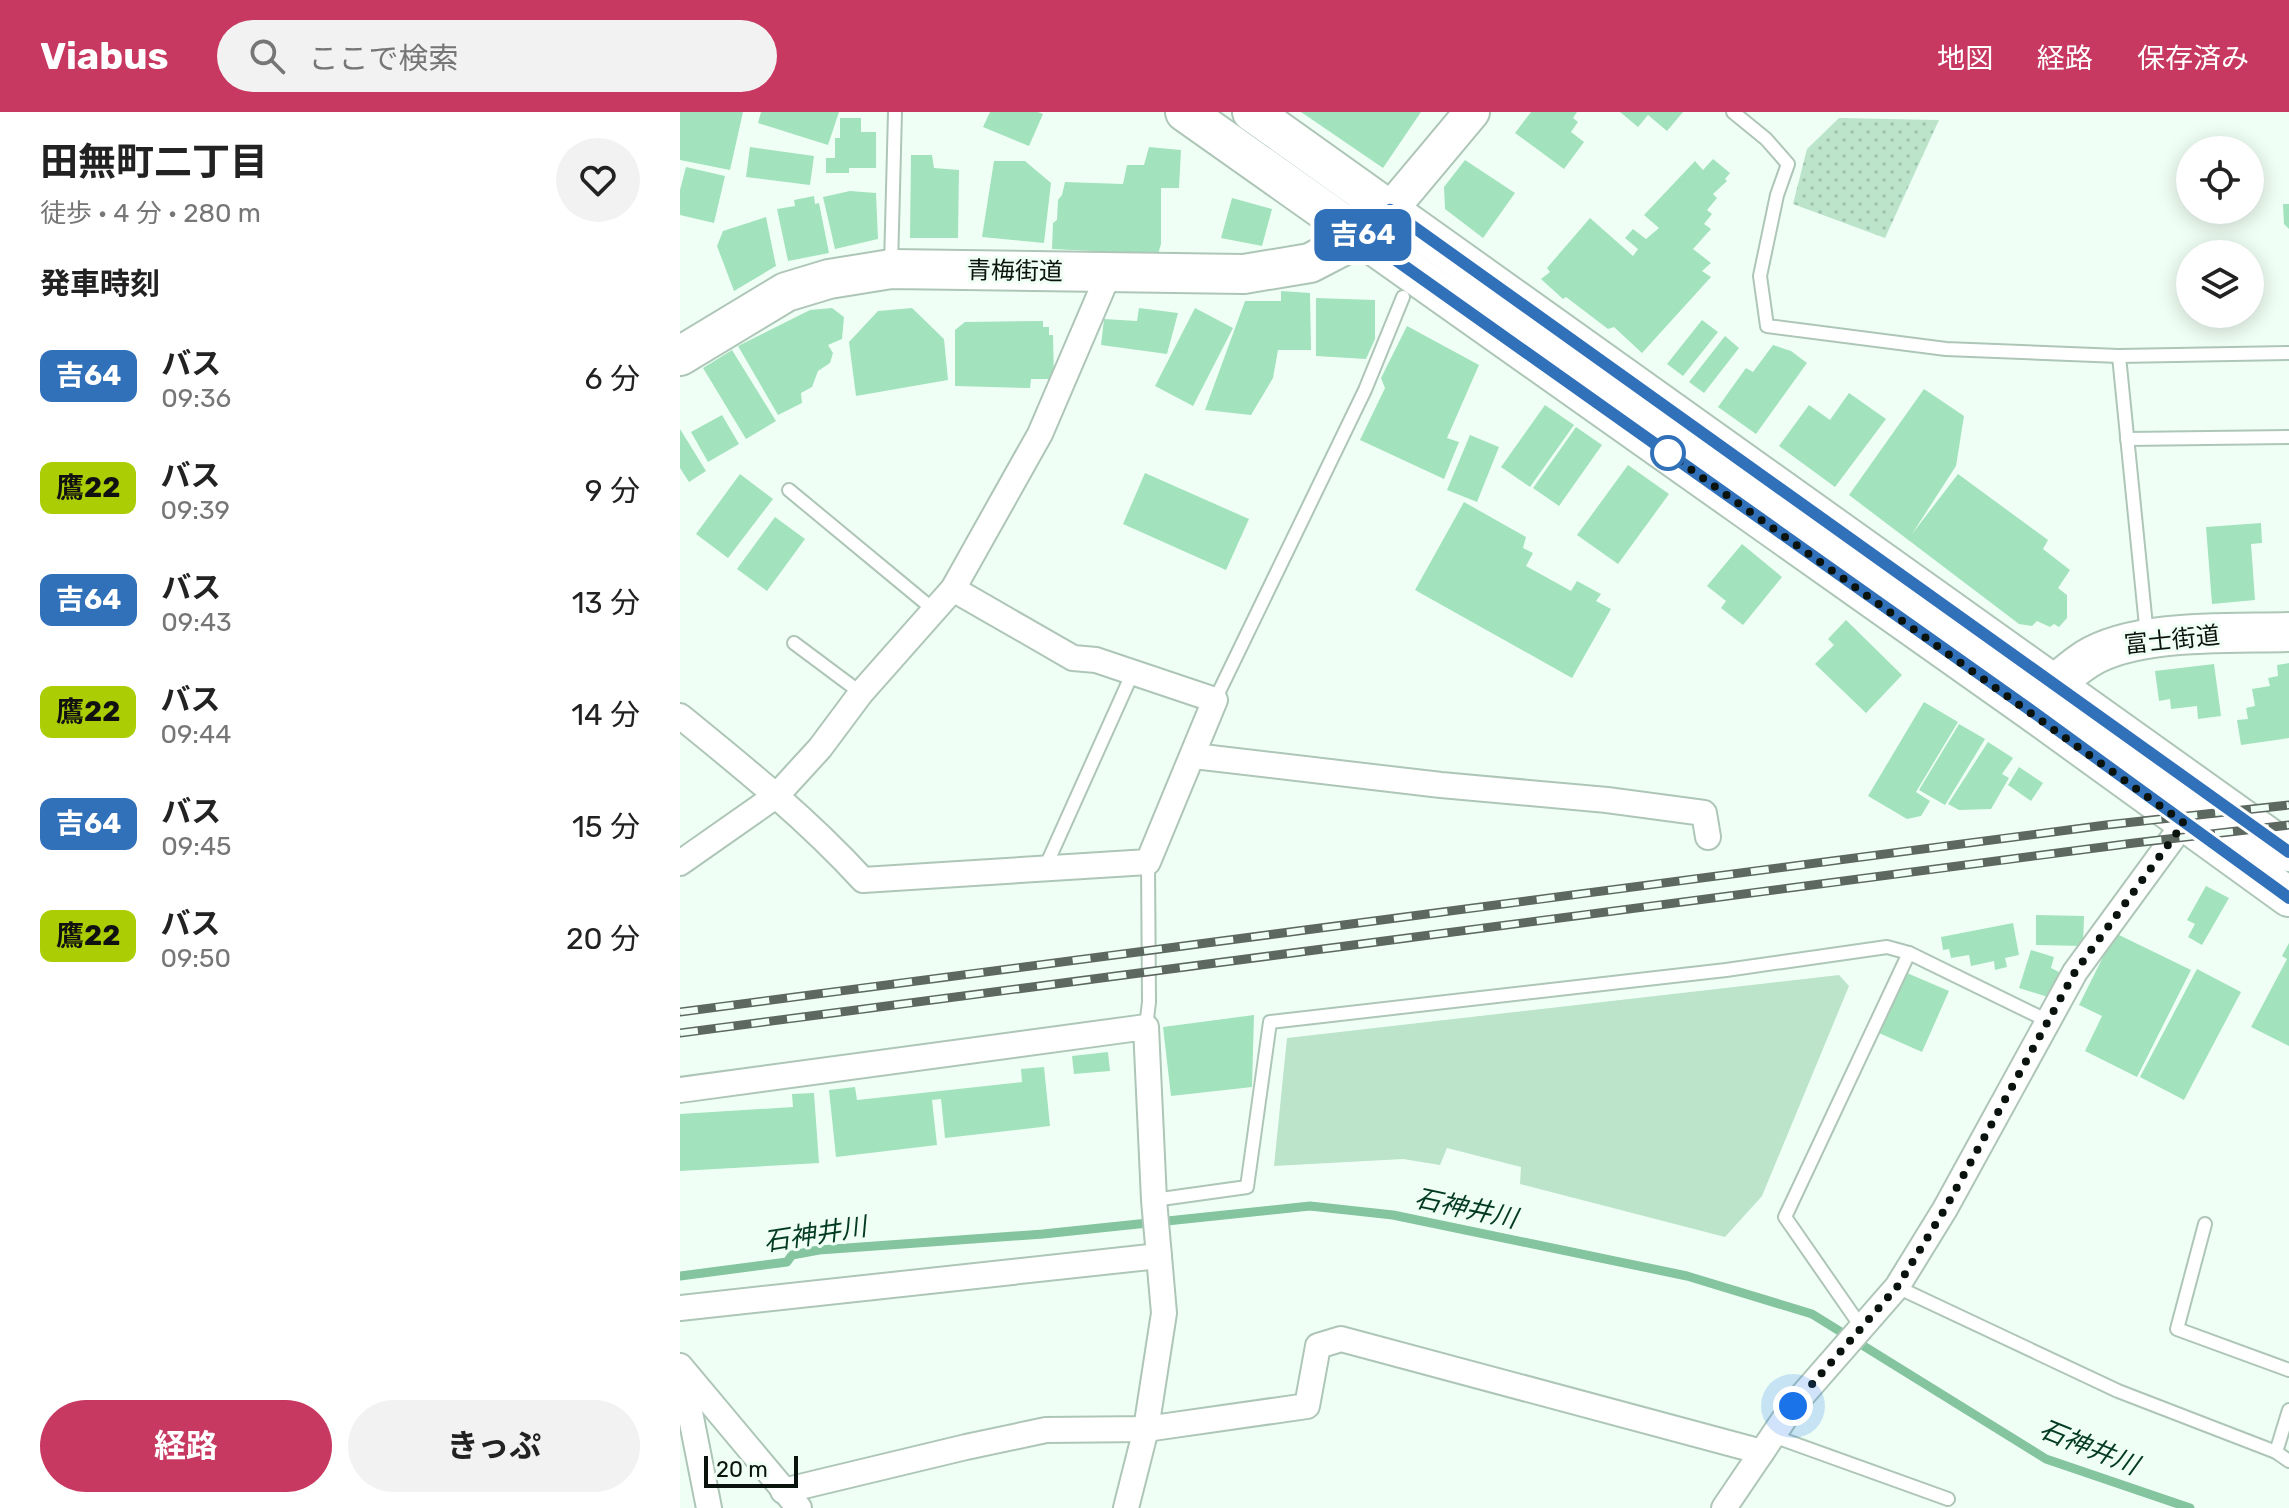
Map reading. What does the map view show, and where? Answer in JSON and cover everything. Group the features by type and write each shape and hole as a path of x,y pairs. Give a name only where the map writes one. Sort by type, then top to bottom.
{"main road":[{"path":"1185,112 1362,236 2042,697 2289,852"},
{"path":"1252,112 1390,210 2042,697 2184,823 2289,897"},
{"path":"1390,210 1472,112"},
{"name":"青梅街道","path":"680,356 786,292 829,279 891,269 1244,274 1310,263 1362,236 1390,210"},
{"name":"富士街道","path":"2042,697 2087,659 2113,646 2147,639 2289,632"}],"street":[{"path":"680,863 777,795 953,589 1040,434 1109,273"},
{"path":"680,716 777,795 863,880 1148,862 1215,700 1096,660 1073,658 953,589"},
{"path":"1194,756 1704,813 1708,837"},
{"path":"1724,1508 1793,1406 1897,1287 1945,1209 2075,972 2184,823"},
{"path":"680,1090 1146,1027 1154,1200 1164,1313 1146,1429 1126,1508"},
{"path":"680,1308 1159,1256"},
{"path":"680,1366 791,1499 966,1447 1046,1430 1146,1429 1307,1406 1318,1346 1341,1339 1767,1444"},
{"path":"680,1366 709,1508"}],"lane":[{"path":"891,269 895,112"},
{"path":"1733,112 1766,139 1788,164 1777,195 1760,276 1767,326 1946,349 2119,356 2289,353"},
{"path":"1215,700 1365,390 1403,297"},
{"path":"2119,356 2147,639"},
{"path":"2127,439 2289,437"},
{"path":"789,490 934,610"},
{"path":"794,643 861,693"},
{"path":"1044,870 1133,672"},
{"path":"1146,1027 1149,1002 1148,862"},
{"path":"1154,1200 1247,1187 1270,1022 1726,970 1887,947 1909,953 2048,1021"},
{"path":"1862,1328 1785,1217 1909,953"},
{"path":"2205,1224 2177,1329 2289,1370"},
{"path":"1897,1287 2118,1391 2276,1452 2289,1461"},
{"path":"2276,1452 2289,1410"},
{"path":"1767,1444 1948,1499"}],"green space":[{"path":"1839,118 1939,120 1885,238 1793,204 1807,149"},
{"path":"1839,975 1849,986 1762,1196 1725,1237 1520,1184 1521,1167 1447,1148 1440,1165 1403,1159 1274,1166 1287,1038"}],"building":[{"path":"680,112 743,112 730,170 680,160"},
{"path":"761,112 839,112 828,145 758,123"},
{"path":"990,112 1043,114 1029,146 983,127"},
{"path":"1301,112 1421,112 1383,168"},
{"path":"1531,112 1577,112 1573,118 1578,122 1571,132 1584,142 1564,169 1515,133"},
{"path":"1620,112 1683,112 1667,131 1648,115 1638,127"},
{"path":"840,118 861,118 861,132 876,132 876,168 849,168 849,173 826,173 826,158 835,158 835,138 840,138"},
{"path":"750,147 814,156 810,185 746,177"},
{"path":"1149,147 1181,150 1179,188 1161,188 1161,244 1158,254 1052,249 1053,223 1057,220 1058,200 1065,182 1123,184 1127,165 1144,165"},
{"path":"911,155 932,155 934,168 959,170 958,238 910,238"},
{"path":"1713,159 1730,173 1725,179 1727,181 1713,194 1717,198 1707,210 1712,214 1704,224 1711,229 1693,249 1711,263 1702,271 1711,277 1642,353 1614,327 1608,329 1566,297 1563,299 1541,279 1550,272 1547,268 1590,218 1633,256 1638,249 1625,238 1633,229 1646,239 1659,228 1644,215 1695,161 1703,170"},
{"path":"1465,160 1515,193 1483,238 1445,209 1444,187"},
{"path":"994,161 1025,161 1051,183 1044,243 982,237"},
{"path":"686,167 725,176 714,223 680,215 680,190"},
{"path":"850,191 876,193 878,239 835,249 823,197"},
{"path":"814,196 815,204 819,203 829,253 788,261 777,209 795,206 794,200"},
{"path":"1232,198 1272,209 1262,246 1221,238"},
{"path":"2283,204 2289,204 2289,229 2284,224"},
{"path":"766,217 776,266 734,291 717,246 723,231"},
{"path":"1281,291 1310,293 1311,350 1278,350 1273,378 1251,415 1205,410 1245,301 1281,301"},
{"path":"1316,298 1375,300 1375,339 1366,359 1316,356"},
{"path":"832,308 844,317 842,339 828,345 833,353 830,363 818,371 812,387 801,393 802,403 778,415 738,346 810,310"},
{"path":"912,308 944,339 948,380 856,396 849,342 878,311"},
{"path":"1139,308 1178,313 1167,354 1101,345 1104,319 1137,321"},
{"path":"1195,308 1233,328 1193,406 1155,386"},
{"path":"1702,320 1718,332 1683,376 1667,364"},
{"path":"1043,321 1043,327 1049,327 1049,335 1053,335 1054,379 1031,379 1030,388 955,386 955,330 965,322"},
{"path":"1407,326 1479,365 1447,438 1459,442 1444,479 1360,440 1385,388 1381,378"},
{"path":"1725,336 1739,348 1704,393 1689,382"},
{"path":"1773,345 1791,351 1807,363 1756,434 1718,407 1746,368 1753,372"},
{"path":"732,350 776,421 746,439 703,368"},
{"path":"1924,389 1964,416 1956,466 1912,534 1958,474 2048,540 2043,549 2070,570 2058,588 2067,595 2067,618 2059,627 2037,621 2032,626 2019,624 1849,495"},
{"path":"1849,393 1886,419 1835,487 1779,446 1809,405 1830,420"},
{"path":"1545,405 1574,425 1530,487 1501,467"},
{"path":"722,415 739,444 708,462 691,432"},
{"path":"1576,427 1602,445 1559,506 1533,488"},
{"path":"680,429 706,471 689,482 680,468"},
{"path":"1470,435 1499,447 1477,502 1447,490"},
{"path":"1628,465 1669,494 1618,564 1577,535"},
{"path":"1145,473 1249,519 1226,570 1123,524"},
{"path":"740,474 773,499 728,558 696,534"},
{"path":"1464,502 1526,537 1523,548 1533,553 1526,566 1571,591 1577,581 1601,594 1596,601 1611,609 1572,678 1415,590"},
{"path":"775,517 805,539 767,591 737,569"},
{"path":"2261,523 2262,543 2251,544 2255,600 2212,604 2206,527"},
{"path":"1742,544 1782,577 1743,625 1721,608 1726,601 1707,586"},
{"path":"1846,620 1902,675 1866,713 1815,664 1834,645 1828,639"},
{"path":"2289,663 2289,738 2241,745 2237,720 2248,719 2246,708 2255,706 2252,689 2270,686 2268,678 2278,676 2277,665"},
{"path":"2214,664 2221,716 2198,719 2197,706 2171,709 2170,699 2159,701 2155,671"},
{"path":"1924,702 1958,722 1916,792 1930,801 1921,816 1907,819 1868,796"},
{"path":"1959,724 1985,739 1945,805 1919,790"},
{"path":"1988,742 2013,758 2002,774 2009,778 1991,809 1959,810 1948,804"},
{"path":"2019,767 2043,783 2031,801 2008,785"},
{"path":"2206,886 2229,898 2202,945 2188,937 2195,924 2187,920"},
{"path":"2036,915 2084,916 2083,946 2036,945"},
{"path":"2013,923 2019,955 2005,958 2007,967 1995,970 1994,961 1971,966 1969,955 1951,958 1949,949 1943,950 1941,937"},
{"path":"2115,933 2191,970 2137,1077 2085,1051 2102,1016 2079,1005"},
{"path":"2289,943 2289,1046 2251,1027 2287,959 2282,956"},
{"path":"2031,950 2054,957 2051,968 2059,972 2051,998 2019,988"},
{"path":"2197,969 2241,992 2184,1100 2140,1077"},
{"path":"1907,973 1949,991 1922,1052 1879,1033"},
{"path":"1254,1015 1252,1087 1171,1096 1163,1027"},
{"path":"1108,1052 1110,1071 1074,1074 1072,1056"},
{"path":"1044,1067 1050,1126 945,1138 941,1099 932,1100 937,1145 836,1157 829,1090 855,1087 857,1100 1022,1082 1021,1069"},
{"path":"814,1093 819,1163 680,1171 680,1114 793,1107 792,1094"}],"waterway":[{"name":"石神井川","path":"680,1276 787,1262 792,1255 819,1250 1043,1234 1310,1206 1393,1215 1687,1276 1812,1314 2046,1459 2190,1508"}],"railway":[{"path":"680,1012 2106,825 2289,805"},
{"path":"680,1033 2289,825"}],"bus line":[{"name":"吉64","path":"2289,852 1390,210 1362,236 2029,709 2289,898"}],"route":[{"path":"1668,453 2184,823 2075,972 1945,1209 1897,1287 1793,1406"}]}
